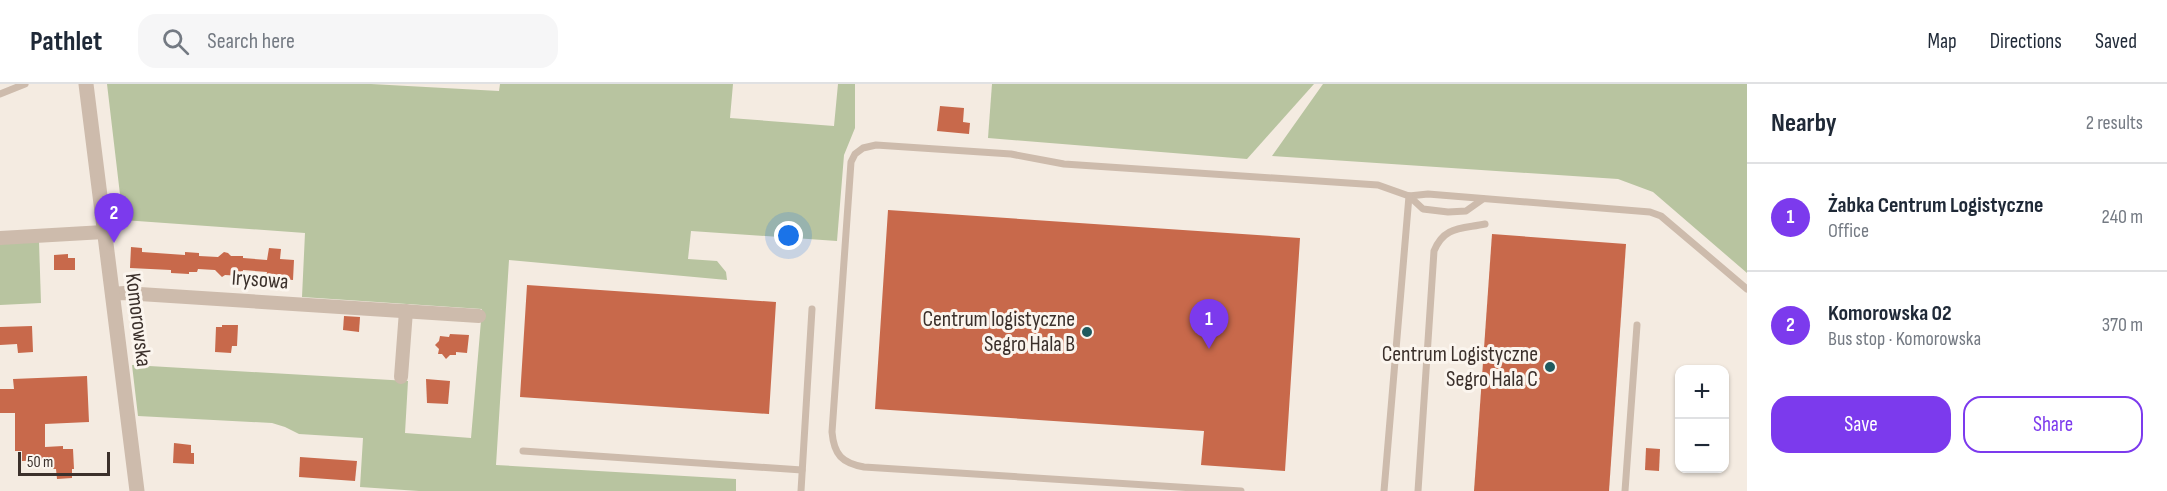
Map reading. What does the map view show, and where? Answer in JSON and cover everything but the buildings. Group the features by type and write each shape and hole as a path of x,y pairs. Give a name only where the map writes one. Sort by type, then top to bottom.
{"street":[{"name":"Komorowska","path":"86,84 137,491"},
{"path":"0,238 104,232"},
{"name":"Irysowa","path":"112,294 479,316"},
{"path":"401,377 406,311"}],"lane":[{"path":"0,94 25,84"},
{"path":"1241,491 864,468 849,464 836,451 832,432 851,162 855,154 863,148 876,145 932,148 1011,154 1064,164 1378,185 1409,196 1423,209 1448,212 1466,211 1483,199"},
{"path":"1409,196 1428,194 1650,212 1660,216 1747,289"},
{"path":"1384,491 1409,196"},
{"path":"1418,491 1434,251 1442,236 1448,231 1485,224"},
{"path":"801,491 812,309"},
{"path":"1625,491 1637,325"},
{"path":"523,451 802,470"}],"green space":[{"path":"107,84 371,84 499,91 500,84 733,84 730,118 834,126 838,84 855,84 855,128 844,155 837,241 691,231 688,259 717,261 726,272 727,280 509,260 496,465 736,479 736,491 419,491 360,487 363,438 299,434 272,423 138,416 132,365 408,381 405,433 471,438 482,309 302,297 305,233 123,220"},
{"path":"992,84 1314,84 1247,159 988,138"},
{"path":"1323,84 1747,84 1747,273 1653,192 1618,179 1272,156"},
{"path":"39,242 41,303 0,305 0,244"}],"place":[{"name":"Komorowska 02","path":"114,243"},
{"name":"Centrum logistyczne Segro Hala B","path":"1087,332"},
{"name":"Żabka Centrum Logistyczne","path":"1209,349"},
{"name":"Centrum Logistyczne Segro Hala C","path":"1550,367"}]}
